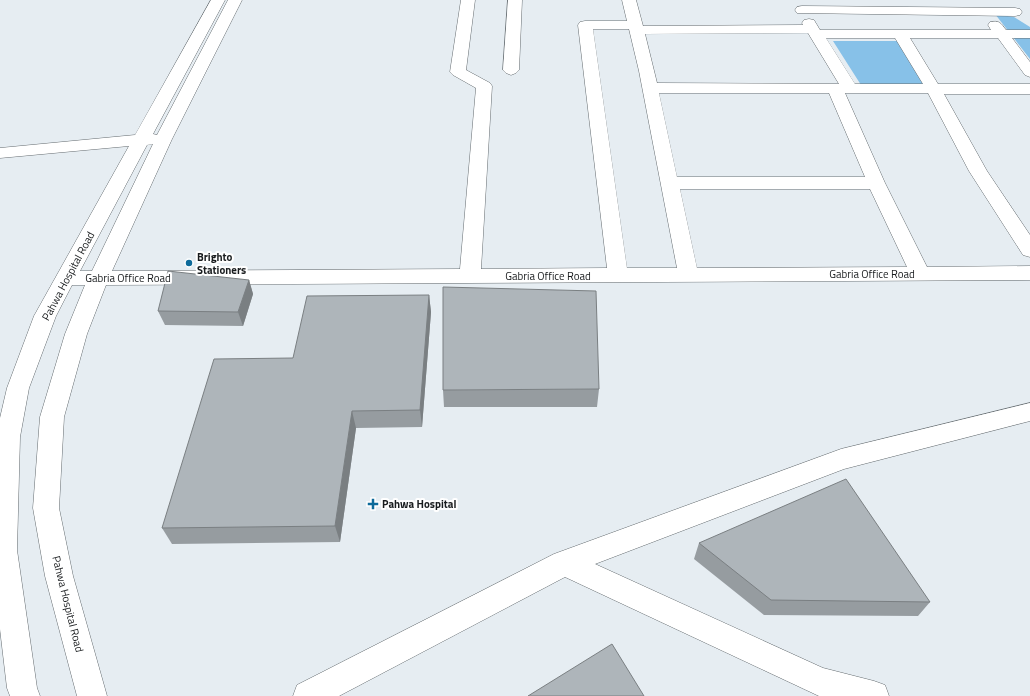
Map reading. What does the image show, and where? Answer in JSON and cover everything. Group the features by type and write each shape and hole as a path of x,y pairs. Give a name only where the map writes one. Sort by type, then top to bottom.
{"street":[{"name":"Pahwa Hospital Road","path":"24,696 4,550 4,437 18,388 45,316 218,0"},
{"name":"Pahwa Hospital Road","path":"92,696 59,576 46,508 52,417 76,334 98,279 164,138 234,0"},
{"path":"468,0 458,72 484,86 470,276"},
{"path":"511,70 514,0"},
{"path":"629,0 637,28 650,88 688,275"},
{"path":"799,5 984,4 1020,14"},
{"path":"984,4 1002,34 1030,72"},
{"path":"799,5 815,32 842,88 876,182 921,274"},
{"path":"618,276 585,24 637,28 815,32 1030,34"},
{"path":"899,33 933,88 978,171 1030,250"},
{"path":"650,88 1030,88"},
{"path":"0,153 164,138"},
{"path":"670,183 876,182"},
{"name":"Gabria Office Road","path":"66,278 1030,273"},
{"path":"308,696 564,563 841,459 1030,412"},
{"path":"564,563 821,682 874,696"}],"shaded area":[{"path":"995,14 1014,17 1030,27 1030,59"},
{"path":"833,41 902,41 931,84 861,85"}],"building":[{"path":"168,271 249,280 238,312 158,311"},
{"path":"443,287 596,291 599,389 443,390"},
{"path":"429,295 420,410 352,411 335,526 162,528 214,359 293,358 307,296"},
{"path":"846,479 930,602 771,600 699,543"},
{"path":"612,644 644,696 528,696"}],"place":[{"name":"Brighto Stationers","path":"189,263"},
{"name":"Pahwa Hospital","path":"373,504"}]}
